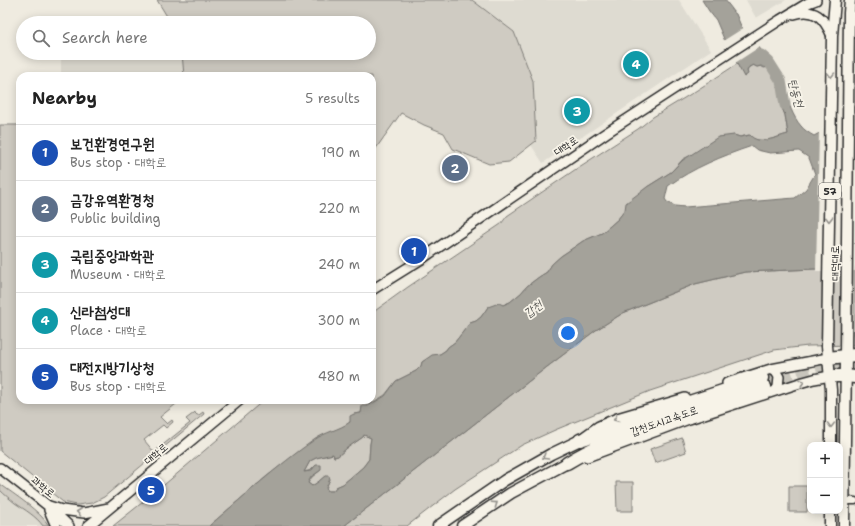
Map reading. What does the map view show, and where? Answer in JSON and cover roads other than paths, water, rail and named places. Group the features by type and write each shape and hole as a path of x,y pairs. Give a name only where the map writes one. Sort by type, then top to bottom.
{"highway":[{"path":"828,352 849,352"},
{"path":"830,376 850,376"},
{"name":"갑천도시고속도로","path":"567,463 582,453 621,435 690,412 763,383 666,409 606,432 580,440"}],"main road":[{"name":"대학로","path":"376,287 606,133 794,11 816,0"},
{"name":"대덕대로","path":"830,442 831,390 828,352 832,36 835,0"},
{"name":"대덕대로","path":"844,526 850,376 850,0"},
{"path":"780,20 797,13 808,12 817,14 828,25 832,36"},
{"path":"438,526 505,480 551,454 580,440 599,426 617,418 828,352"},
{"path":"770,369 776,372 779,376 780,381 776,390"},
{"path":"462,526 512,493 567,463 590,456 703,414 776,390 830,376"},
{"name":"대학로","path":"88,526 235,404"},
{"name":"과학로","path":"0,468 47,506 68,526"},
{"path":"47,506 84,514 110,508"},
{"path":"47,506 56,526"},
{"path":"830,514 830,526"}],"street":[{"path":"844,501 855,501"}],"water":[{"path":"702,0 725,0 732,11 736,14 741,26 762,51 771,57 775,64 770,67 757,67 753,65 749,67 747,71 748,74 744,77 716,20"},
{"name":"갑천","path":"785,91 791,109 798,122 808,133 814,136 836,124 855,269 745,272 695,284 623,313 596,330 547,367 344,526 209,526 300,450 318,437 350,422 350,416 361,413 362,406 376,404 376,401 385,396 396,381 416,371 421,366 422,362 432,355 440,354 446,350 455,342 470,323 481,317 488,307 499,303 503,305 510,302 527,286 547,272 552,264 561,256 583,241 602,233 618,219 625,210 626,203 647,187 671,172 683,160 718,137 734,135 740,137 750,135 758,140 768,140 788,134 785,115 782,108 781,92","holes":["752,146 757,150 770,153 799,151 809,158 815,174 806,189 795,198 685,207 675,206 667,202 665,199 668,186 687,174 708,163","364,435 371,438 369,459 363,467 343,484 336,487 333,491 328,491 326,488 330,479 329,476 325,476 312,486 308,483 311,477 321,470 321,465 316,465 311,471 304,472 310,461 333,454 334,457 338,456"]}],"waterway":[{"name":"탄동천","path":"761,55 769,62 781,81 785,105"}],"tunnel":[{"path":"762,378 810,365"},
{"path":"765,387 821,371 855,367"}],"place":[{"name":"신라첨성대","path":"636,64"},
{"name":"국립중앙과학관","path":"577,111"},
{"name":"금강유역환경청","path":"455,168"},
{"name":"보건환경연구원","path":"414,251"},
{"name":"대전지방기상청","path":"151,490"}]}
